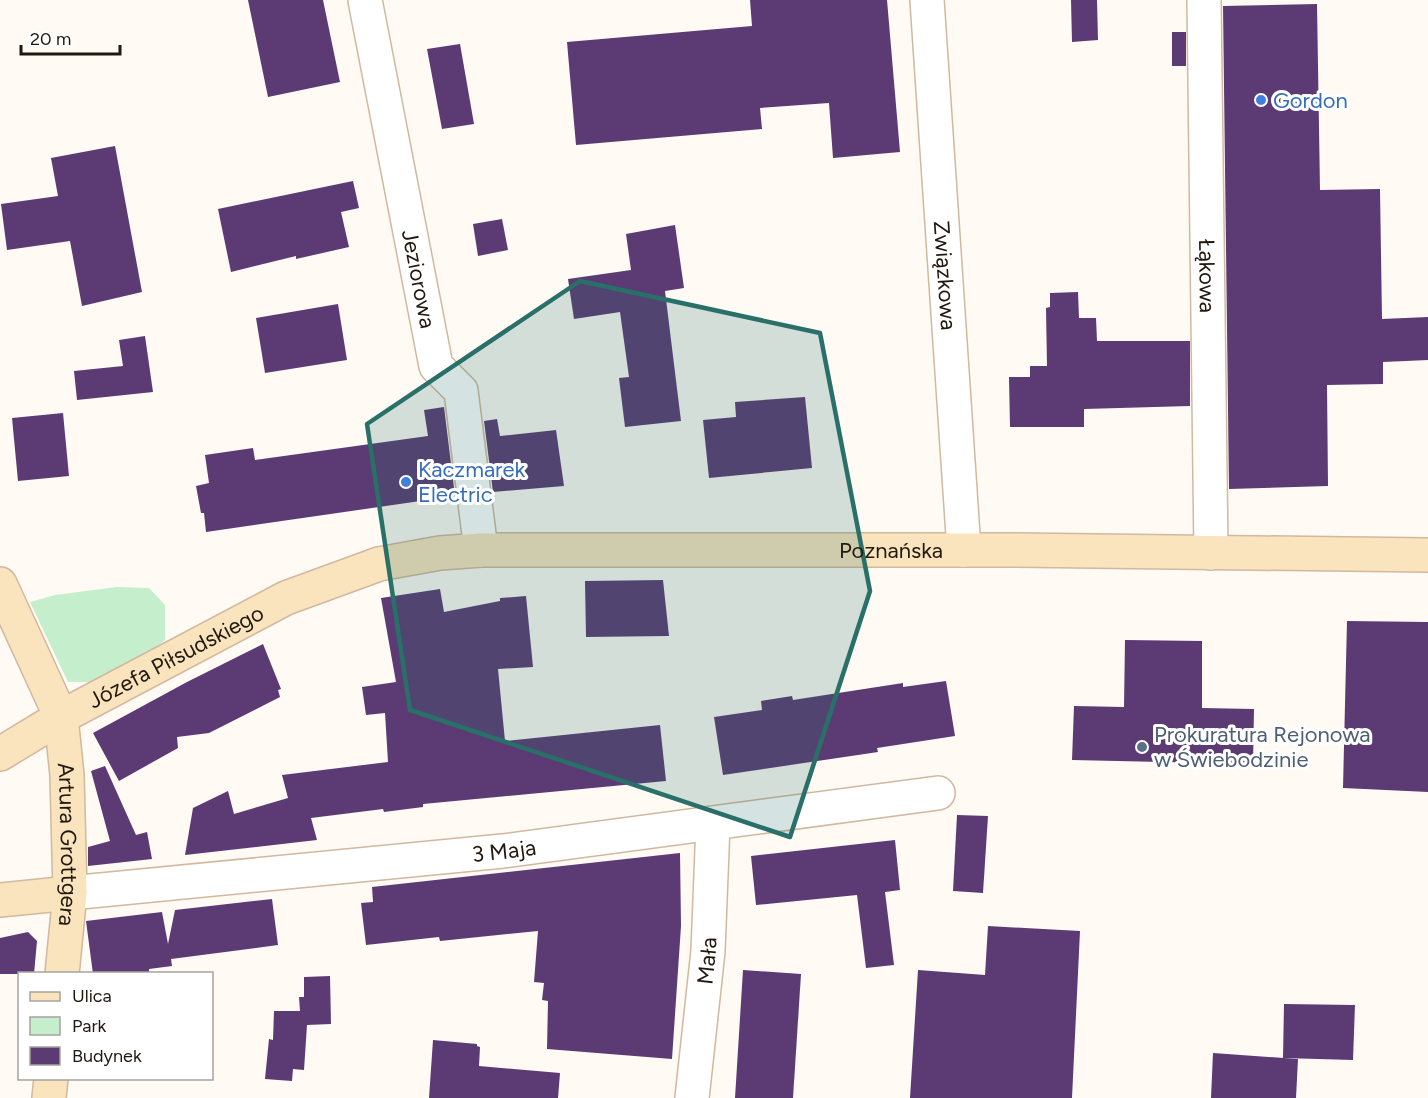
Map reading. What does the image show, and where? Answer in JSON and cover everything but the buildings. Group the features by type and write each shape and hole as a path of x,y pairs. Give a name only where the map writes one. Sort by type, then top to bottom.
{"street":[{"name":"Jeziorowa","path":"365,0 436,366 461,391 481,550"},
{"name":"Związkowa","path":"927,0 964,550"},
{"name":"Łąkowa","path":"1204,0 1211,553"},
{"name":"Poznańska","path":"356,571 405,558 481,550 964,550 1428,555"},
{"name":"Józefa Piłsudskiego","path":"0,754 61,717 286,598 356,571"},
{"name":"Artura Grottgera","path":"0,586 61,717 67,775 70,893 62,972"},
{"name":"3 Maja","path":"70,893 503,851 938,794"},
{"name":"Mała","path":"692,1098 708,951 712,824"},
{"path":"0,900 70,893"},
{"path":"49,1098 51,1080"}],"highlighted area":[{"path":"580,281 820,333 870,591 790,837 410,710 367,424"}],"green space":[{"path":"117,587 149,588 165,605 165,640 132,668 93,682 68,682 30,602 55,595"}],"place":[{"name":"Gordon","path":"1261,100"},
{"name":"Kaczmarek Electric","path":"406,482"},
{"name":"Prokuratura Rejonowa w Świebodzinie","path":"1142,747"}]}
